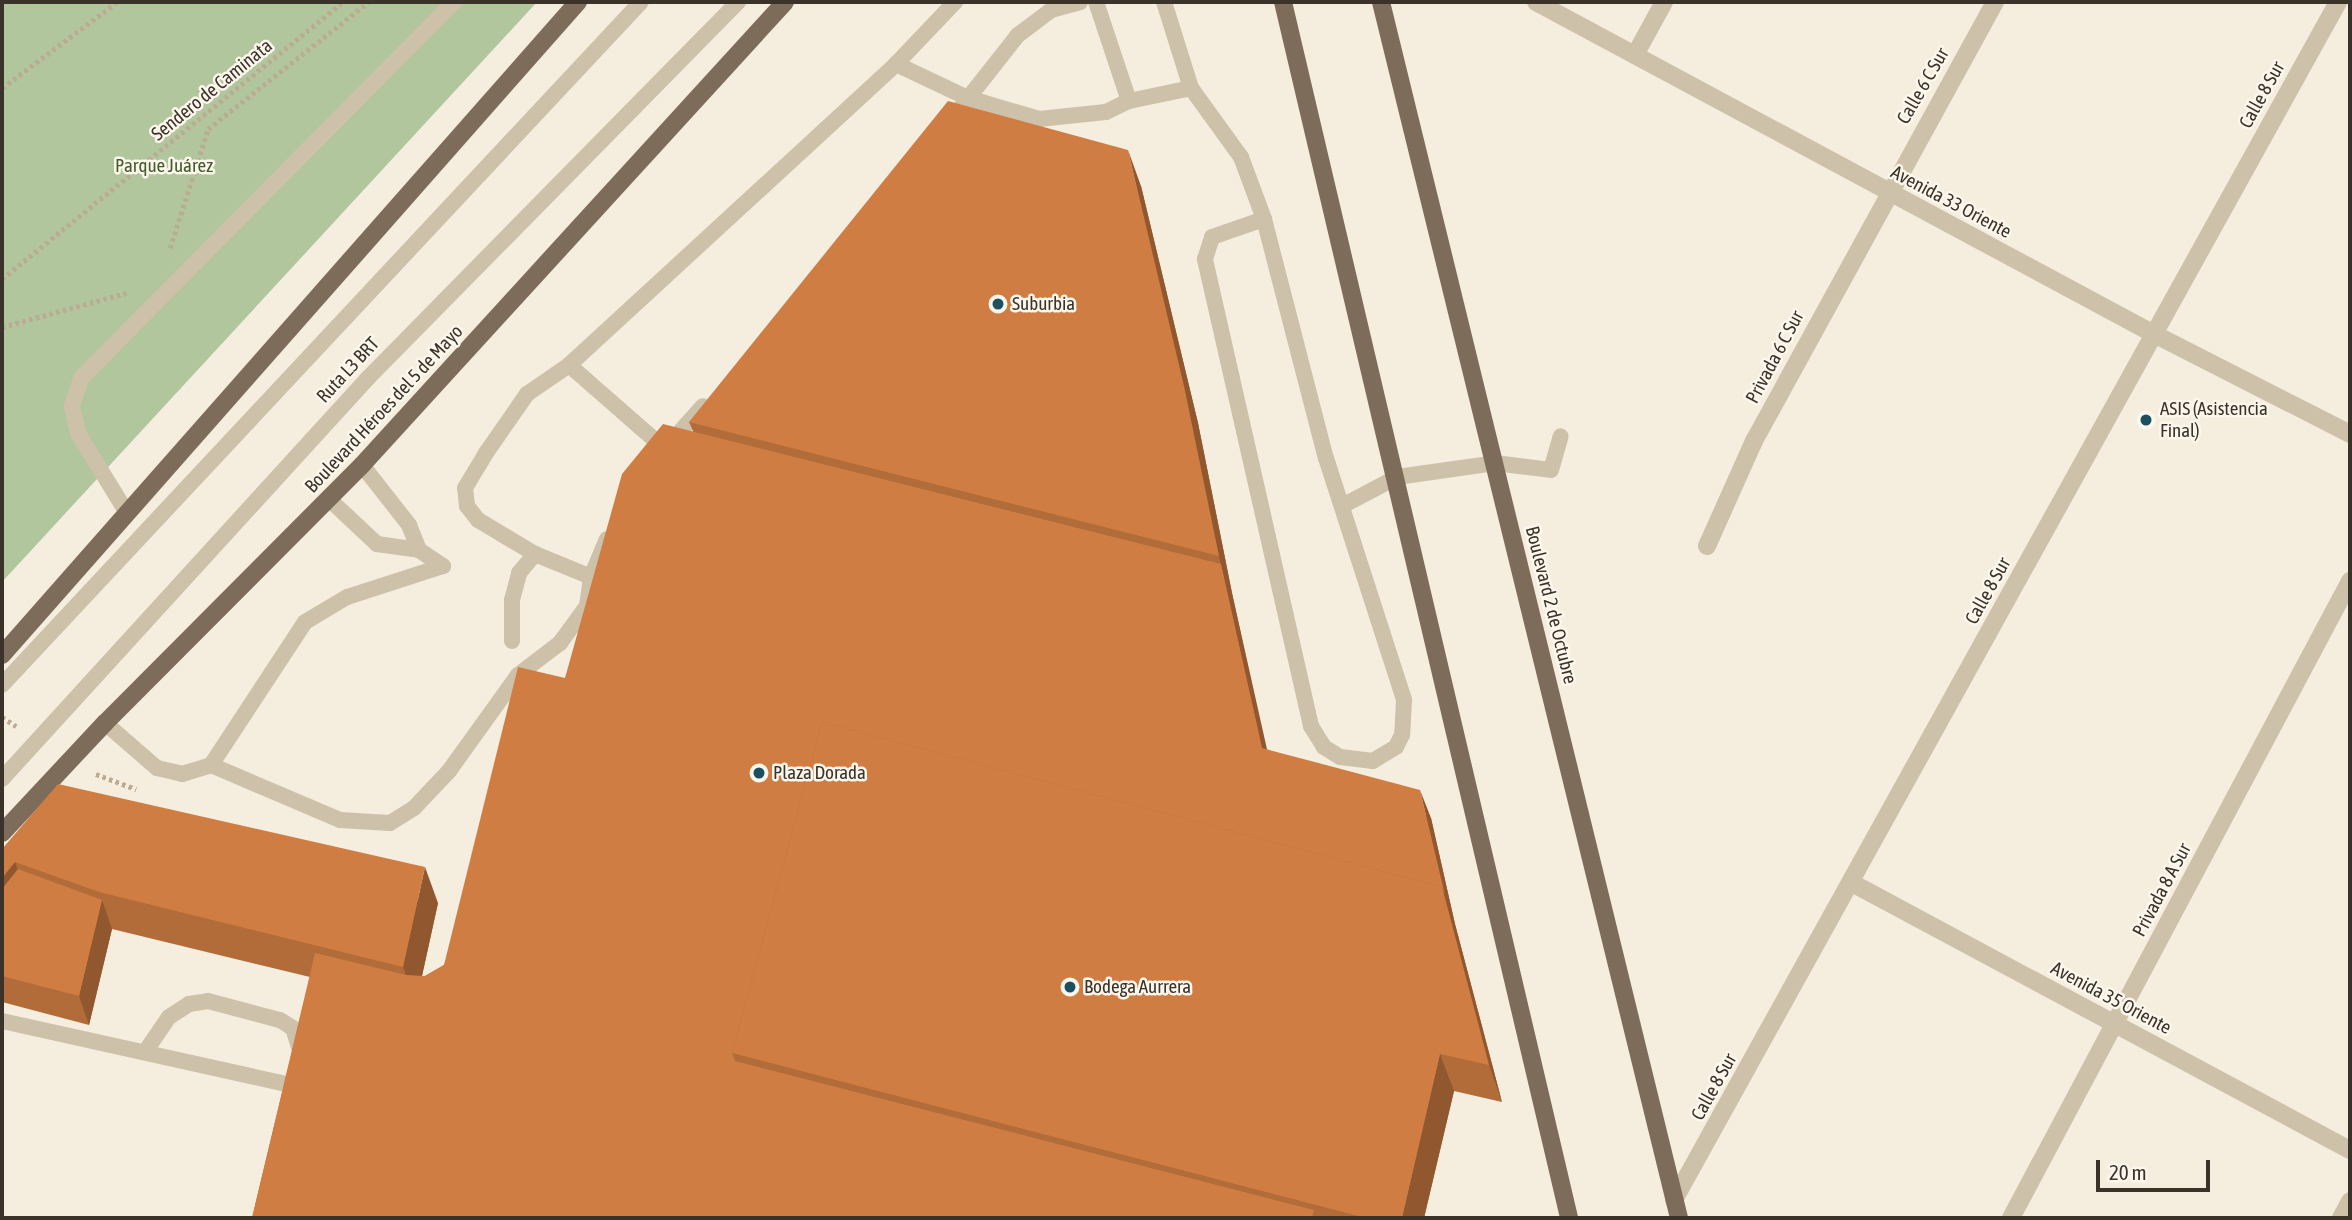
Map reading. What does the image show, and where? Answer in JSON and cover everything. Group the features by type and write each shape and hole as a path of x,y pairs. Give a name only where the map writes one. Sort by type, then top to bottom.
{"main road":[{"path":"2,655 578,2"},
{"name":"Boulevard Héroes del 5 de Mayo","path":"2,833 104,723 362,465 785,2"},
{"path":"1283,2 1397,477 1569,1218"},
{"name":"Boulevard 2 de Octubre","path":"1381,2 1676,1209"}],"street":[{"name":"Avenida 33 Oriente","path":"1536,2 2154,334 2350,434"},
{"path":"1635,55 1664,2"},
{"name":"Calle 6 C Sur","path":"1887,192 1996,2"},
{"name":"Calle 8 Sur","path":"1676,1209 1852,883 2338,2"},
{"name":"Privada 6 C Sur","path":"1707,546 1754,441 1887,192"},
{"name":"Privada 8 A Sur","path":"2011,1218 2350,581"},
{"name":"Avenida 35 Oriente","path":"1852,883 2350,1150"},
{"path":"2341,1218 2350,1201"}],"lane":[{"path":"127,513 78,433 72,406 81,378 454,2"},
{"path":"2,685 641,2"},
{"name":"Ruta L3 BRT","path":"2,779 368,378 738,2"},
{"path":"591,577 535,554 478,520 467,506 466,488 527,394 569,365 896,64 955,2"},
{"path":"943,129 1018,35 1051,10 1080,2"},
{"path":"1096,2 1129,101"},
{"path":"1164,2 1191,88 1241,157 1264,219 1342,506 1404,700 1402,735 1396,747 1373,761 1340,757 1324,747 1311,726 1205,259 1212,237 1264,219"},
{"path":"896,64 968,99 1039,119 1106,112 1129,101 1191,88"},
{"path":"569,365 664,449"},
{"path":"651,467 718,389"},
{"path":"1342,506 1397,477 1495,463 1551,470 1561,436"},
{"path":"362,465 409,525 419,551"},
{"path":"104,723 157,768 182,774 211,765 305,622 332,604 443,566 419,551 377,544 329,499"},
{"path":"211,765 340,820 390,823 415,808 449,771 518,675 560,643 587,606 591,577 614,524"},
{"path":"512,641 512,600 519,573 535,554"},
{"path":"2,1021 145,1052 293,1092 300,1040 293,1028 233,1004 189,1004 169,1017 145,1052"}],"path":[{"path":"2,88 117,2"},
{"name":"Sendero de Caminata","path":"2,279 343,2"},
{"path":"167,258 208,129 368,2"},
{"path":"2,327 133,291"},
{"path":"84,769 141,791"}],"green space":[{"name":"Parque Juárez","path":"2,2 537,2 2,582"}],"building":[{"name":"Suburbia","path":"948,101 1128,150 1184,386 1219,556 689,422"},
{"path":"663,424 1221,564 1262,748 1420,790 1445,895 1442,887 822,722 732,1053 735,1061 1314,1210 1312,1218 252,1218 315,953 406,975 425,976 444,965 518,667 565,678 622,474"},
{"path":"822,722 1442,887 1489,1065 1440,1054 1402,1218 1366,1218 732,1053"},
{"path":"58,784 425,867 403,967 99,892 15,862 2,878 2,849"},
{"path":"18,869 102,900 79,996 2,976 2,889"}],"place":[{"name":"Suburbia","path":"998,304"},
{"name":"ASIS (Asistencia Final)","path":"2146,420"},
{"name":"Plaza Dorada","path":"759,773"},
{"name":"Bodega Aurrera","path":"1070,987"}]}
